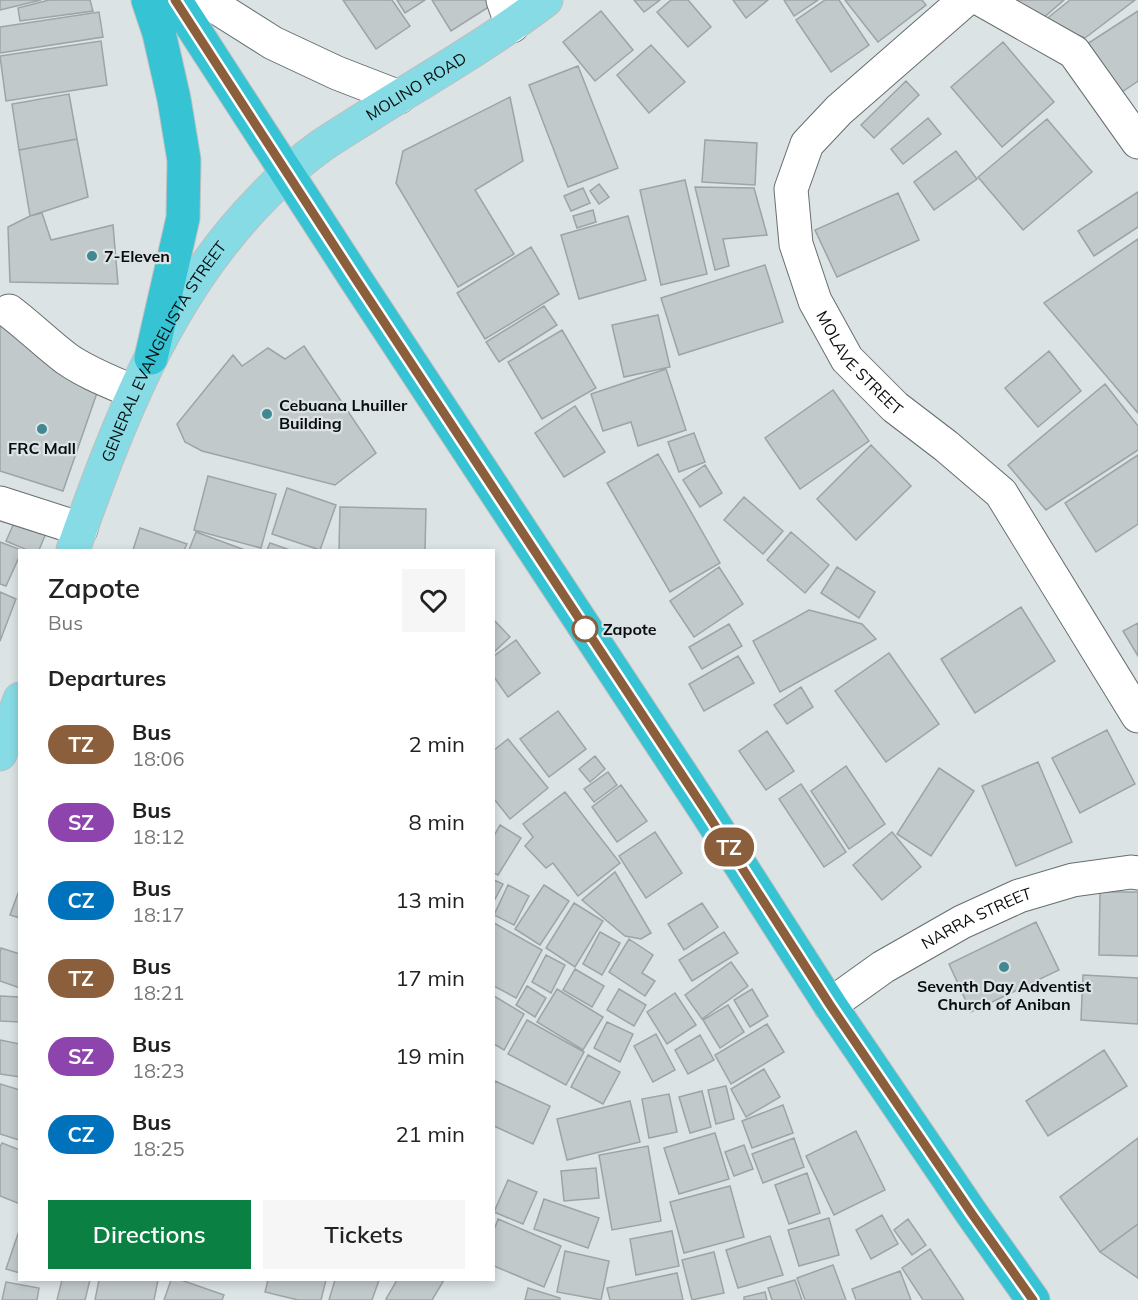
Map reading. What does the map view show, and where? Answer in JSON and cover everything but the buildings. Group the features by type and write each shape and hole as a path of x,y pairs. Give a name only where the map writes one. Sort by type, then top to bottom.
{"highway":[{"path":"148,0 159,33 174,99 184,160 183,218 151,358"},
{"path":"175,0 830,1005 1033,1300"}],"main road":[{"name":"MOLINO ROAD","path":"287,173 321,146 399,97 508,13 546,0"},
{"name":"GENERAL EVANGELISTA STREET","path":"77,540 134,392 175,312 238,222 287,173"},
{"path":"0,753 18,704"}],"street":[{"path":"206,0 273,43 337,73 399,97"},
{"name":"MOLAVE STREET","path":"965,0 839,110 807,144 791,189 796,244 815,301 847,359 895,406 1001,493 1138,716"},
{"path":"982,0 1074,52 1138,142"},
{"path":"9,311 67,359 95,375 134,392"},
{"path":"0,503 77,540"},
{"name":"NARRA STREET","path":"830,1005 883,967 962,922 1019,896 1073,880 1138,873"}],"bus line":[{"name":"TZ","path":"175,0 830,1005 1033,1300"}],"place":[{"name":"7-Eleven","path":"92,256"},
{"name":"Cebuana Lhuiller Building","path":"267,414"},
{"name":"FRC Mall","path":"42,429"},
{"name":"Zapote","path":"585,629"},
{"name":"Seventh Day Adventist Church of Aniban","path":"1004,967"}]}
